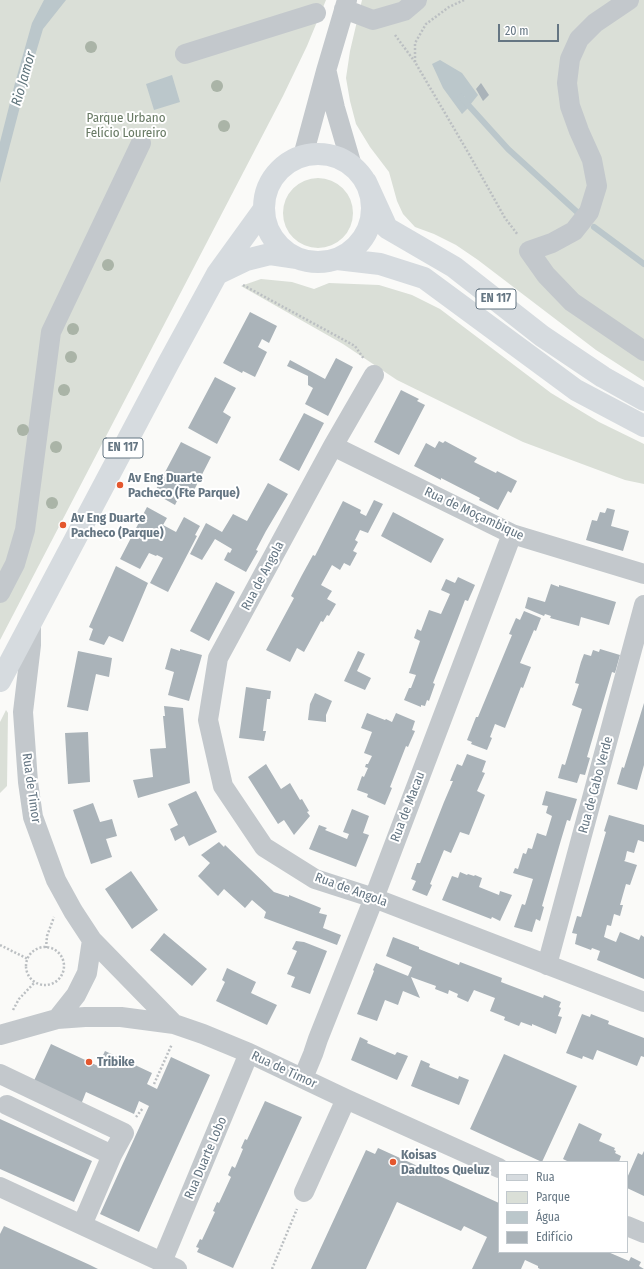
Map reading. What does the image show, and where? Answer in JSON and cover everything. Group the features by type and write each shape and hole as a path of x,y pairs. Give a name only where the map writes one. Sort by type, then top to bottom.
{"main road":[{"name":"EN 117","path":"298,258 284,250 274,239 267,225 264,210 267,192 275,176 287,164 303,156 320,154 337,157 360,173 366,182 387,228 454,267 542,336 603,377 644,400"},
{"name":"EN 117","path":"217,274 246,260 270,254 324,262 337,259 353,250 365,236 372,218 372,200 366,182"},
{"name":"EN 117","path":"0,681 217,274 264,210"},
{"name":"EN 117","path":"337,259 380,264 424,278 576,390 644,426"}],"street":[{"path":"303,156 346,5 373,20 404,11 417,0"},
{"path":"629,0 595,23 580,39 570,59 566,83 570,106 592,160 597,186 589,212 574,231 552,243 529,251 546,275 572,302 644,351"},
{"path":"185,54 316,13"},
{"path":"326,71 352,166"},
{"path":"0,593 15,564 25,530 51,332 141,143"},
{"name":"Rua de Angola","path":"374,375 333,446 218,658 208,720 223,786 264,848 315,878 374,898 644,1002"},
{"name":"Rua de Moçambique","path":"333,446 512,534 644,574"},
{"name":"Rua de Macau","path":"302,1078 313,1054 374,898 512,534"},
{"name":"Rua de Cabo Verde","path":"547,965 644,605"},
{"name":"Rua de Timor","path":"31,623 31,646 23,712 28,782 33,817 56,880 92,940 174,1024 249,1053 346,1099 498,1168"},
{"path":"57,1019 76,995 87,973 92,940"},
{"path":"0,1035 57,1019 85,1017 121,1017 174,1024"},
{"name":"Rua Duarte Lobo","path":"169,1265 249,1053"},
{"path":"0,1074 124,1132 112,1155 82,1225"},
{"path":"304,1192 346,1099"},
{"path":"7,1105 112,1155"},
{"path":"0,1187 169,1265"},
{"path":"628,1226 644,1233"}],"path":[{"path":"415,62 415,43 426,24 449,7 464,0"},
{"path":"380,18 397,37 415,62 470,154 505,218 529,251"},
{"path":"217,274 262,295 355,346 374,375"},
{"path":"54,918 58,922"},
{"path":"0,945 28,959"},
{"path":"46,948 58,952 64,963 62,975 53,983 47,985 35,982 27,973 26,967 28,959 34,951 46,948"},
{"path":"13,1013 19,999 35,982"},
{"path":"154,1084 174,1041 174,1024"},
{"path":"272,1269 304,1192"}],"green space":[{"name":"Parque Urbano Felício Loureiro","path":"0,0 326,0 307,46 283,96 0,640"},
{"path":"362,0 644,0 644,381 596,350 478,260 456,245 434,234 415,227 403,214 397,201 389,172 370,147 356,124 350,101 346,78 350,51"},
{"path":"311,178 325,178 338,184 347,193 351,199 353,213 351,227 343,238 332,246 325,248 311,248 304,246 293,238 285,227 283,220 283,206 285,199 293,188 304,180"},
{"path":"261,279 292,282 314,289 329,283 379,285 412,295 440,309 551,393 599,422 644,444 644,484 625,480 523,442 397,380 343,344 241,286"},
{"path":"6,710 8,713 7,786 0,793 0,722"}],"water":[{"name":"Rio Jamor","path":"44,0 66,0 43,29 22,99 0,183 0,142 32,23"},
{"path":"440,60 462,73 478,95 470,105 464,96 462,97 469,107 462,114 443,88 432,64"},
{"path":"172,75 180,102 154,110 146,84"}],"building":[{"path":"481,83 489,95 483,101 476,89"},
{"path":"107,112 110,119 102,122 100,114"},
{"path":"250,312 277,326 269,343 262,339 258,347 267,352 255,377 243,371 242,373 223,363"},
{"path":"336,358 353,367 328,416 305,404 313,388 308,385 308,376 287,366 290,360 325,379"},
{"path":"215,377 236,388 223,412 231,417 217,444 188,428"},
{"path":"401,390 419,399 417,401 425,405 399,455 374,442"},
{"path":"304,413 324,423 299,471 279,460"},
{"path":"439,441 443,443 445,441 477,458 474,462 517,481 511,493 508,491 498,510 479,500 480,498 414,466 426,443 435,448"},
{"path":"181,442 211,457 192,494 183,489 175,505 154,493"},
{"path":"268,483 288,494 266,531 256,550 258,551 246,572 224,560 228,552 230,553 232,549 215,539 202,560 190,554 206,523 222,532 233,514 247,521"},
{"path":"374,500 383,504 368,533 360,530 355,540 358,542 353,551 357,553 350,566 344,563 340,570 332,565 321,585 332,591 327,599 336,604 329,616 327,615 323,622 321,621 304,652 297,648 290,662 266,650 294,598 291,596 313,555 315,556 343,501 361,510 360,513 366,516"},
{"path":"147,507 167,518 163,525 176,532 184,517 200,526 195,535 197,536 168,592 150,583 163,558 149,553 140,569 120,559"},
{"path":"607,508 615,510 611,526 629,531 623,551 586,540 592,520 597,521 600,512 605,513"},
{"path":"393,512 444,539 431,563 381,536"},
{"path":"116,566 148,583 123,642 109,636 104,645 89,640 93,629 89,627"},
{"path":"458,577 475,585 468,601 465,600 433,683 435,684 429,701 427,700 425,706 421,705 421,707 404,700 416,675 409,673 420,641 414,638 417,629 421,631 429,610 441,614 450,594 441,590 446,579 455,583"},
{"path":"216,582 235,592 209,641 190,631"},
{"path":"551,584 616,602 609,625 581,617 579,626 550,618 551,616 545,614 544,616 525,608 528,597 545,602"},
{"path":"524,611 541,618 536,631 534,630 520,663 531,667 523,688 521,687 505,728 495,724 490,737 492,738 487,750 471,744 472,742 467,740 512,635 509,634 516,618 520,620"},
{"path":"171,648 202,655 189,701 168,695 174,672 165,669"},
{"path":"600,649 620,655 615,673 612,672 587,757 590,758 585,775 580,774 577,783 558,778 562,764 565,765 582,709 572,705 579,684 575,683 581,662 584,654 591,656 593,650 599,652"},
{"path":"78,651 112,658 109,677 96,674 88,711 67,707"},
{"path":"358,651 365,654 357,671 371,678 365,690 344,681"},
{"path":"246,687 271,691 270,699 267,699 263,731 266,731 264,741 239,738"},
{"path":"315,693 332,701 326,715 326,722 308,720 310,704"},
{"path":"644,703 644,765 637,790 617,784 622,767 624,768"},
{"path":"164,706 183,708 190,783 138,798 133,780 153,777 150,749 166,748 163,716 165,716"},
{"path":"367,713 392,722 396,713 415,721 412,730 415,731 408,747 406,746 390,787 392,788 385,805 367,797 368,794 357,790 362,776 364,777 368,768 365,767 366,764 368,764 372,756 364,753 372,732 361,728"},
{"path":"88,732 90,782 68,784 65,733"},
{"path":"467,754 486,761 482,772 485,773 477,791 485,795 469,835 460,832 451,853 444,850 430,884 432,885 427,896 412,890 416,881 411,879 417,863 420,863 453,781 450,781 457,764 462,766"},
{"path":"266,764 281,789 290,783 300,800 302,799 309,811 307,812 310,816 294,835 284,820 278,824 248,777"},
{"path":"196,791 217,832 189,846 184,836 175,841 170,829 178,825 168,804"},
{"path":"546,791 577,799 570,821 567,820 542,906 544,907 540,921 536,919 532,932 514,927 522,904 525,905 533,879 513,873 515,868 518,869 523,853 526,854 528,848 532,849 537,833 546,836 552,816 546,813 548,806 542,805"},
{"path":"93,803 100,822 112,819 117,836 106,839 112,857 91,864 73,810"},
{"path":"352,809 369,816 363,833 369,835 356,867 309,849 319,825 327,828 325,830 347,839 349,834 343,832"},
{"path":"609,815 644,825 644,842 638,840 634,853 627,851 624,861 637,865 630,885 626,884 620,905 623,905 620,916 614,914 611,926 607,925 604,937 616,942 620,932 639,940 641,935 644,937 644,979 597,960 600,951 592,948 591,950 575,944 577,934 572,933 577,916 581,917 606,832 604,831"},
{"path":"219,842 224,847 225,845 274,892 289,897 289,895 321,908 319,913 327,915 323,928 341,935 337,945 264,918 266,912 252,900 245,908 224,889 218,896 198,876 210,863 201,855"},
{"path":"131,871 158,910 132,929 105,889"},
{"path":"460,872 482,878 479,887 499,895 500,891 512,895 500,921 442,900 452,876 458,878"},
{"path":"164,933 207,969 192,986 150,950"},
{"path":"393,937 459,965 460,962 502,978 501,982 543,998 544,995 561,1002 559,1007 561,1008 558,1016 562,1017 556,1034 532,1024 532,1026 521,1022 519,1026 504,1020 505,1017 490,1011 495,998 474,990 468,1002 457,997 458,994 449,990 448,994 435,989 436,986 411,977 420,998 403,991 398,1005 385,1000 377,1021 357,1014 376,963 408,976 412,967 386,956"},
{"path":"296,941 304,942 327,951 310,994 291,987 295,977 287,974 297,951 292,949"},
{"path":"227,968 256,982 251,993 277,1005 267,1025 216,1001 225,982 222,980"},
{"path":"582,1014 590,1017 591,1014 609,1021 608,1024 644,1038 644,1057 641,1056 637,1066 597,1050 593,1060 583,1056 582,1059 566,1053"},
{"path":"360,1037 368,1041 367,1043 395,1055 397,1052 408,1056 397,1080 351,1060"},
{"path":"51,1044 98,1066 105,1051 152,1073 147,1084 157,1089 171,1057 210,1075 139,1232 100,1214 149,1106 139,1101 134,1114 86,1092 80,1107 32,1085"},
{"path":"504,1054 577,1086 542,1161 470,1129"},
{"path":"421,1060 430,1064 429,1067 458,1079 459,1076 469,1080 459,1105 411,1086"},
{"path":"265,1101 302,1117 233,1268 197,1252 199,1248 196,1247 200,1239 202,1240 215,1212 213,1211 217,1202 219,1203 231,1177 228,1175 232,1166 235,1168 243,1149 241,1148 245,1139 247,1140"},
{"path":"0,1119 92,1161 74,1202 0,1169"},
{"path":"579,1123 602,1134 599,1141 615,1148 615,1153 621,1156 619,1161 567,1161 563,1159"},
{"path":"378,1148 498,1203 498,1253 610,1253 629,1261 631,1257 641,1262 639,1266 644,1269 540,1269 538,1266 525,1260 521,1269 472,1269 487,1237 464,1226 461,1231 397,1202 366,1269 311,1269 366,1150 375,1154"},
{"path":"644,1151 644,1196 628,1188 628,1176 638,1153 642,1155"},
{"path":"4,1226 98,1269 0,1269 0,1234"}],"waterway":[{"path":"461,97 508,149 577,212"},
{"path":"594,227 644,264"}],"place":[{"name":"Av Eng Duarte Pacheco (Fte Parque)","path":"120,485"},
{"name":"Av Eng Duarte Pacheco (Parque)","path":"63,525"},
{"name":"Tribike","path":"89,1062"},
{"name":"Koisas Dadultos Queluz","path":"393,1162"}]}
